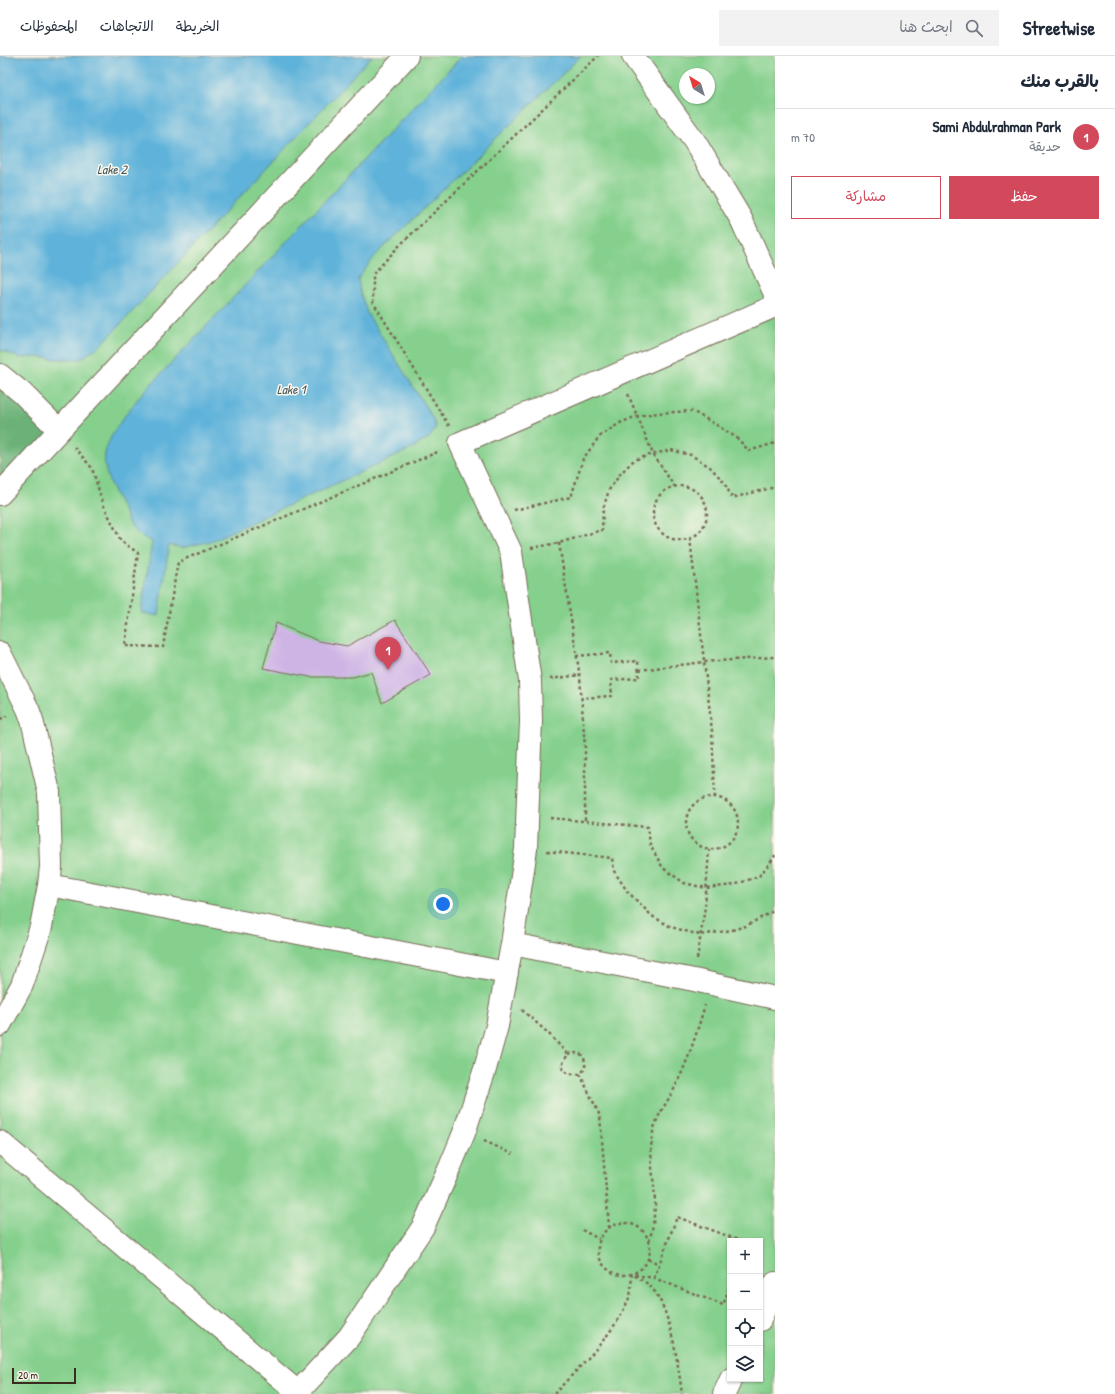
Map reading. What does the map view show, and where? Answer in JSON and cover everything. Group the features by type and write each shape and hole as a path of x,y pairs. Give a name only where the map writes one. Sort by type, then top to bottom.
{"lane":[{"path":"0,494 407,56"},
{"path":"633,56 695,142 741,219 775,294"},
{"path":"0,1142 299,1393 349,1337 423,1227 464,1133 485,1069 497,1026 512,944 526,849 531,721 530,681 511,552 460,443 775,306"},
{"path":"0,375 22,392 59,430"},
{"path":"0,653 32,720 49,792 51,868 41,927 22,985 0,1025"},
{"path":"49,885 507,973"},
{"path":"512,944 775,998"},
{"path":"763,1313 775,1283"},
{"path":"724,1394 730,1382"}],"path":[{"path":"59,430 92,468 103,504 121,541 138,553 125,646 163,647 178,562 460,443 373,302 373,274 400,245 598,56"},
{"path":"618,374 653,454 674,486"},
{"path":"494,515 571,497 582,459 599,437 620,423 637,416 658,412 692,411 737,438 749,451 775,443"},
{"path":"511,552 558,543 602,530 604,509 609,490 621,473 634,460 653,454 671,450 691,455 710,467 724,482 732,498 775,487"},
{"path":"674,486 683,486 692,489 699,494 707,509 703,527 698,533 690,538 681,540 664,535 658,529 654,521 653,512 656,499 666,490 674,486"},
{"path":"690,538 712,731 715,797"},
{"path":"558,543 580,675 585,748 585,822"},
{"path":"576,656 610,653 611,663 638,661 640,678 611,680 612,696 581,698"},
{"path":"639,670 704,662 775,657"},
{"path":"530,681 580,675"},
{"path":"707,797 715,797 724,800 731,805 736,813 738,822 737,831 733,839 726,846 709,850 694,843 688,836 686,820 688,812 699,800 707,797"},
{"path":"528,816 648,827 650,845 663,868 684,883 706,888 734,885 759,876 774,858 775,854"},
{"path":"526,849 612,858 614,871 627,891 652,916 671,927 700,935 732,930 746,926 775,910"},
{"path":"649,1241 653,1227 655,1204 651,1148 654,1130 691,1052 703,982 700,935 709,850"},
{"path":"502,996 520,1008 548,1033 568,1054"},
{"path":"576,1052 582,1054 586,1060 585,1069 580,1074 570,1074 564,1070 563,1063 568,1054 576,1052"},
{"path":"580,1074 600,1116 609,1227"},
{"path":"464,1133 513,1154"},
{"path":"654,1278 677,1217 733,1238"},
{"path":"625,1222 633,1224 646,1234 651,1247 648,1259 644,1266 632,1274 624,1276 608,1270 602,1264 598,1256 599,1239 603,1232 609,1227 625,1222"},
{"path":"582,1230 599,1239"},
{"path":"648,1259 659,1264"},
{"path":"632,1274 654,1278 723,1305 727,1294"},
{"path":"554,1394 619,1320 630,1297 632,1274"},
{"path":"632,1274 650,1286 663,1306 676,1352 682,1394"}],"green space":[{"path":"0,56 775,56 775,1394 0,1394"},
{"path":"0,377 59,430 0,494"}],"water":[{"name":"Lake 2","path":"0,56 372,56 101,345 80,359 56,359 39,357 20,358 0,350"},
{"name":"Lake 1","path":"462,56 581,56 375,256 358,279 367,313 432,417 436,428 429,438 411,449 211,541 182,548 169,545 159,616 141,613 152,542 134,530 128,522 108,477 105,454 114,432 124,416 140,396"}],"building":[{"path":"395,620 431,675 382,703 371,672 353,677 310,677 263,668 276,623 319,641 347,646"}],"place":[{"name":"Sami Abdulrahman Park","path":"388,670"}]}
